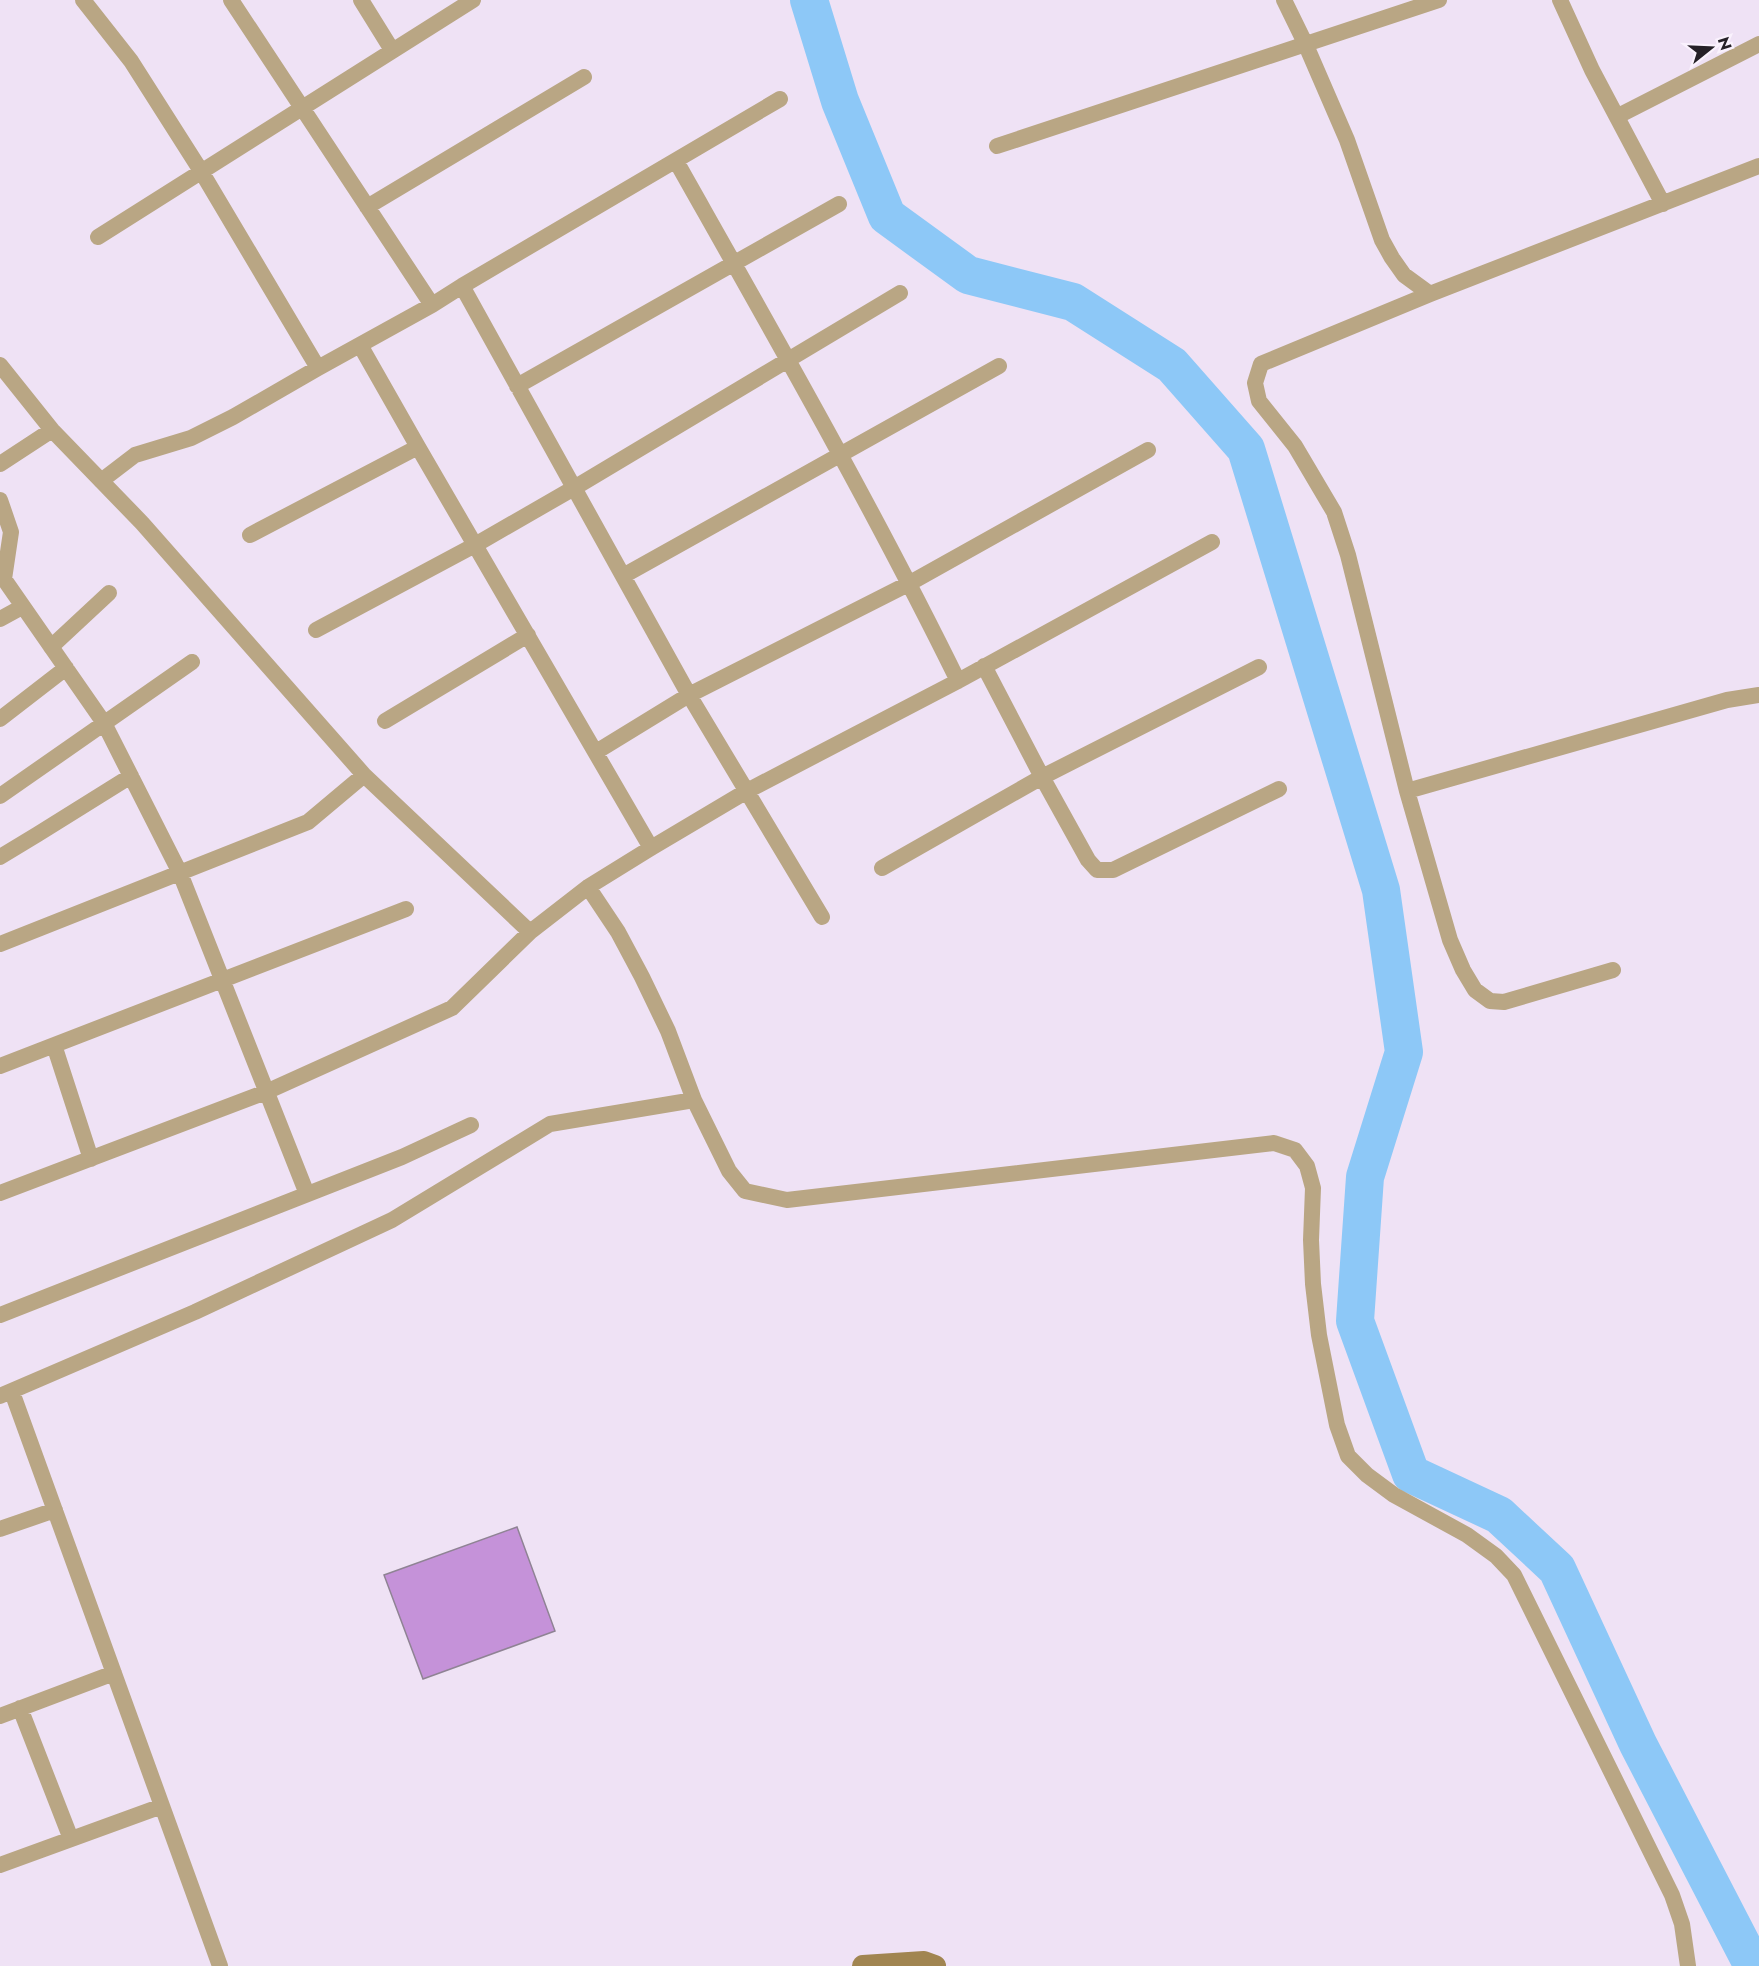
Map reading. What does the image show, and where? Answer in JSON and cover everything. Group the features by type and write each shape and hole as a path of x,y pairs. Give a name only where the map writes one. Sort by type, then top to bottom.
{"street":[{"path":"83,0 131,61 201,171 318,368"},
{"path":"231,0 432,305"},
{"path":"361,0 392,50"},
{"path":"98,237 473,0"},
{"path":"1284,0 1347,140 1382,240 1404,275 1430,294"},
{"path":"997,146 1439,0"},
{"path":"1560,0 1592,70 1663,204"},
{"path":"1617,116 1759,44"},
{"path":"367,207 584,77"},
{"path":"101,481 135,456 191,438 233,417 432,305 780,99"},
{"path":"676,161 910,583 958,681"},
{"path":"1613,970 1504,1002 1490,1001 1475,990 1450,940 1407,791 1348,555 1334,512 1295,446 1259,401 1255,383 1261,364 1430,294 1759,166"},
{"path":"517,386 839,204"},
{"path":"462,286 689,695 822,917"},
{"path":"315,630 475,545 574,488 900,293"},
{"path":"360,345 651,848"},
{"path":"0,365 52,430 142,524 364,776 530,932"},
{"path":"623,576 999,366"},
{"path":"0,464 52,430"},
{"path":"250,535 418,447"},
{"path":"596,752 689,695 910,583 1148,450"},
{"path":"0,500 11,532 4,579 104,723 180,873 307,1194"},
{"path":"0,1194 266,1092 452,1008 530,932 588,887 651,848 747,791 958,681 1212,542"},
{"path":"51,647 109,593"},
{"path":"0,620 22,607"},
{"path":"385,721 528,635"},
{"path":"0,796 192,662"},
{"path":"984,666 1042,777 1088,860 1097,870 1113,870 1279,789"},
{"path":"882,868 1042,777 1259,667"},
{"path":"0,719 66,668"},
{"path":"1407,791 1726,700 1759,695"},
{"path":"0,856 131,776"},
{"path":"0,944 308,822 364,776"},
{"path":"588,887 618,932 642,976 668,1030 694,1100 729,1171 746,1191 787,1200 1274,1143 1295,1150 1307,1166 1313,1188 1311,1240 1318,1324 1338,1425 1348,1456 1367,1475 1394,1495 1467,1535 1496,1556 1514,1575 1672,1895 1682,1924 1688,1966"},
{"path":"0,1066 406,909"},
{"path":"54,1045 91,1159"},
{"path":"220,1966 54,1510 6,1394 195,1312 392,1220 550,1124 694,1100"},
{"path":"0,1315 402,1157 471,1125"},
{"path":"0,1529 54,1510"},
{"path":"0,1716 114,1673"},
{"path":"20,1708 71,1839"},
{"path":"0,1865 162,1806"},
{"path":"863,1966 924,1962 935,1966"}],"building":[{"path":"517,1527 555,1631 423,1679 384,1575"}],"waterway":[{"path":"809,0 840,101 887,216 968,275 1073,302 1172,365 1246,449 1381,890 1404,1052 1365,1177 1355,1321 1411,1474 1499,1515 1557,1569 1638,1744 1753,1966"}]}
